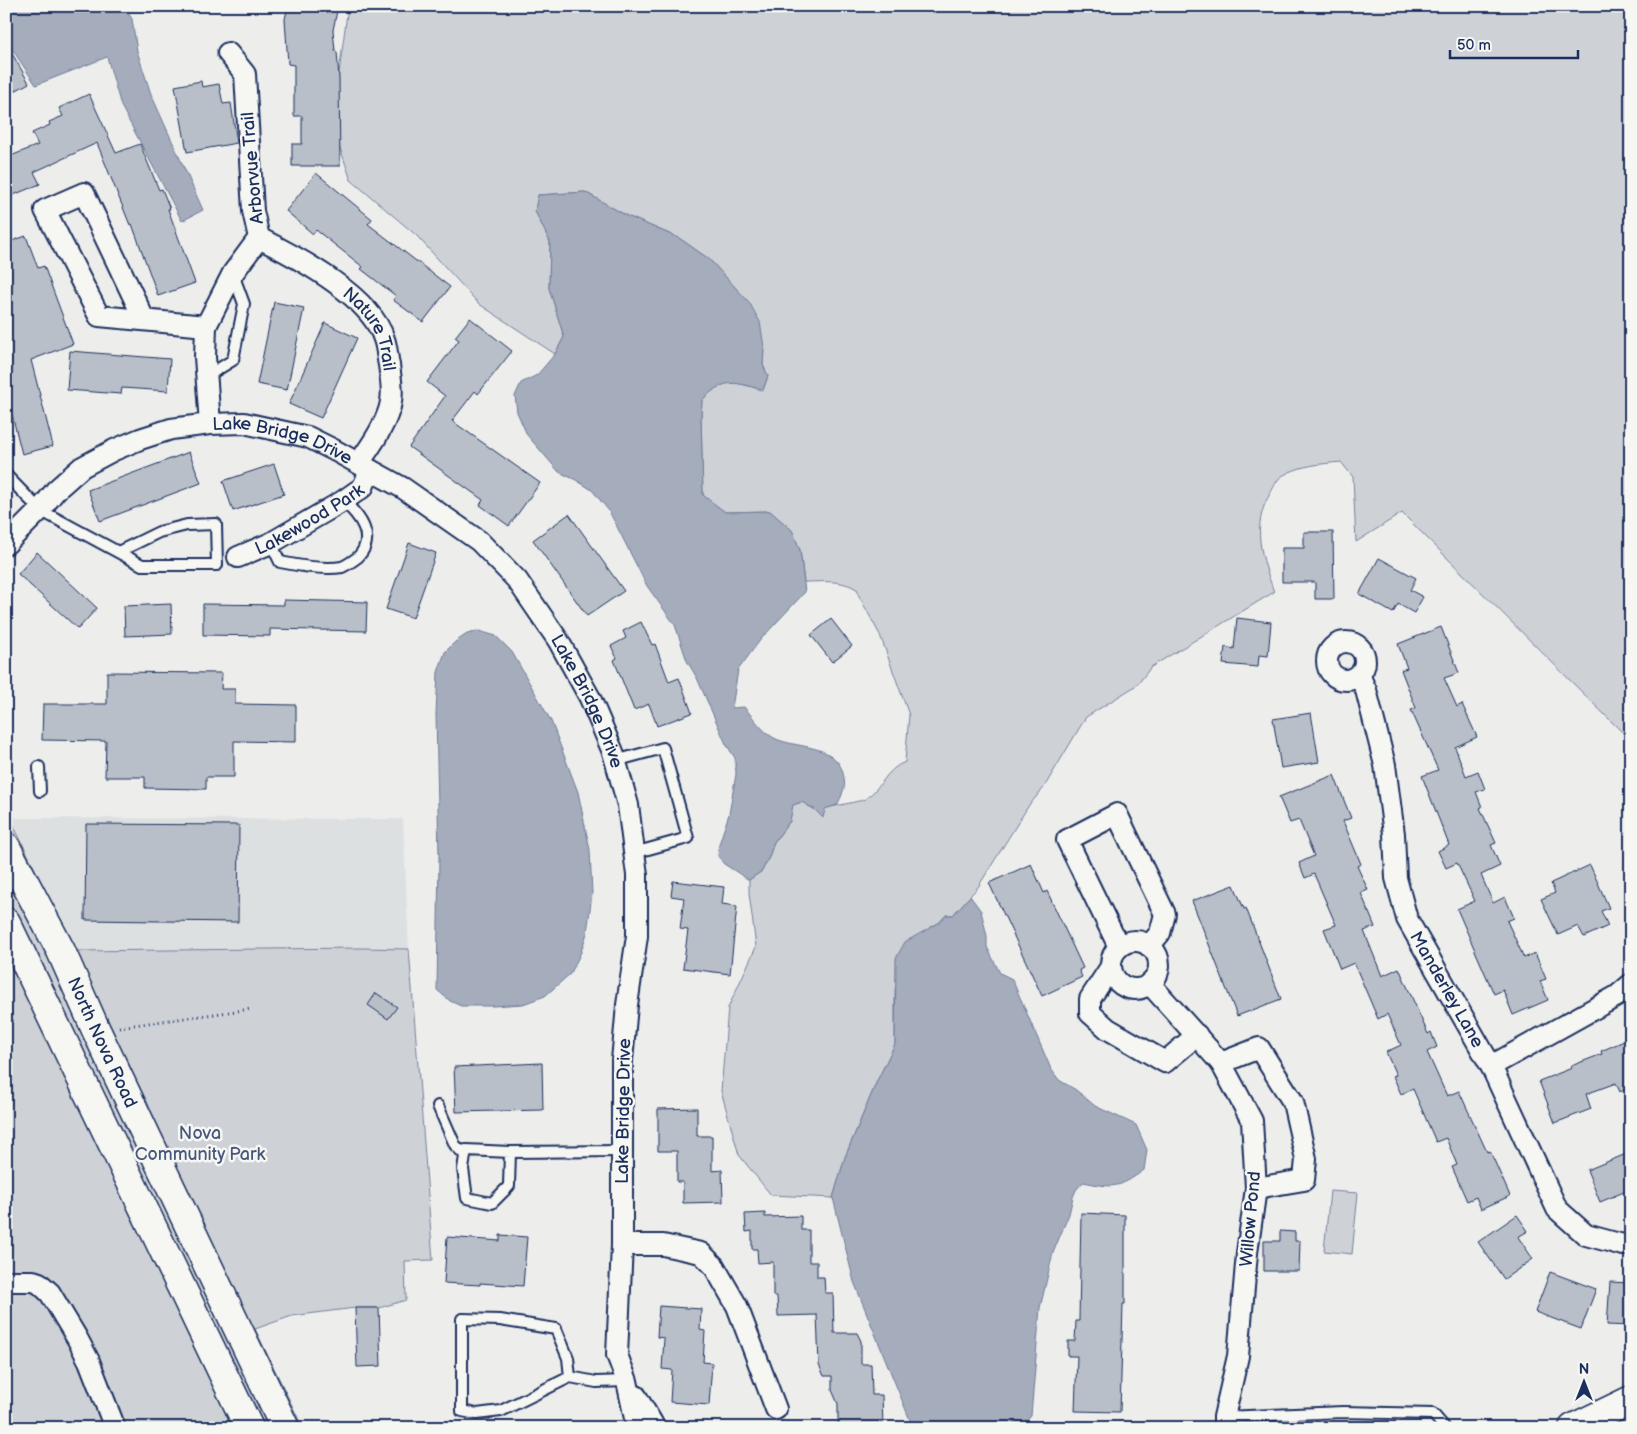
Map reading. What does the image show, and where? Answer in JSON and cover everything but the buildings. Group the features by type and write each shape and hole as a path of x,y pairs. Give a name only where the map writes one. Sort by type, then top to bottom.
{"main road":[{"name":"North Nova Road","path":"6,847 61,951 96,1030 284,1428"},
{"name":"North Nova Road","path":"8,925 249,1428"},
{"path":"8,925 36,948 44,952 61,951"},
{"path":"1586,1425 1631,1400"}],"street":[{"name":"Arborvue Trail","path":"210,424 205,356 206,326 233,273 259,238 253,211 245,74 228,52"},
{"path":"144,319 84,193 45,210 99,316 206,326"},
{"name":"Nature Trail","path":"259,238 321,271 361,305 376,321 384,338 392,392 390,410 365,467"},
{"name":"Lake Bridge Drive","path":"7,544 40,510 56,490 82,467 114,450 140,438 171,429 210,424 244,423 308,437 403,488 479,541 517,580 558,640 590,698 615,760 628,805 638,875 638,936 627,1005 622,1061 622,1245 617,1355 627,1382 637,1428"},
{"name":"Lakewood Park","path":"238,557 271,544 363,487 365,467"},
{"name":"Manderley Lane","path":"1359,675 1366,690 1385,765 1394,834 1396,878 1407,919 1491,1066 1557,1209 1586,1235 1623,1245 1631,1243"},
{"path":"1119,947 1067,840 1117,814 1165,914 1160,933 1149,946"},
{"path":"1134,941 1142,942 1149,946 1158,959 1159,967 1157,974 1150,984 1139,989 1123,987 1112,975 1110,968 1111,960 1119,947 1134,941"},
{"path":"1110,968 1090,999 1090,1013 1108,1029 1165,1062 1197,1036"},
{"name":"Willow Pond","path":"1150,984 1221,1063 1252,1121 1256,1188 1247,1253 1238,1356 1224,1422"},
{"path":"1491,1066 1617,996 1631,984"},
{"path":"1221,1063 1259,1048 1293,1102 1306,1159 1304,1180 1256,1188"},
{"path":"622,1245 663,1245 701,1253 714,1266 737,1306 776,1409"},
{"path":"6,1281 33,1281 50,1293 89,1361 115,1428"},
{"path":"627,1382 655,1428"}],"lane":[{"path":"207,376 233,360 244,304 233,273"},
{"path":"6,475 40,510 142,565 217,565 216,524 187,525 159,532 118,552"},
{"path":"271,544 280,562 300,567 342,567 356,559 365,549 365,529 354,511 343,501"},
{"path":"615,760 663,748 688,838 634,853"},
{"path":"39,767 40,791"},
{"path":"438,1106 455,1145 465,1155"},
{"path":"510,1152 509,1186 492,1203 467,1198 464,1169 466,1150 510,1152 622,1151"},
{"path":"570,1377 568,1358 556,1329 500,1320 462,1319 462,1411 476,1414 501,1411 570,1377 596,1382 627,1382"},
{"path":"1224,1422 1343,1412 1433,1414 1445,1428"}],"path":[{"path":"96,1030 251,1009"}],"shaded area":[{"path":"10,818 403,819 409,949 75,951"},
{"path":"1631,1411 1631,1428 1595,1428"}],"green space":[{"path":"348,6 1631,6 1631,741 1402,513 1356,542 1353,477 1341,462 1311,466 1289,472 1277,481 1261,517 1260,542 1262,554 1274,592 1151,667 1137,685 1086,717 1043,789 1029,805 978,887 953,915 946,915 940,922 928,929 895,989 895,1044 845,1157 833,1198 771,1195 739,1155 721,1091 728,1008 756,947 749,880 762,871 774,842 790,821 792,805 802,802 815,810 865,799 871,795 893,769 905,762 909,715 880,635 858,594 858,590 852,586 839,583 804,582 800,550 792,531 770,511 725,512 703,496 702,400 724,384 737,383 763,390 768,376 763,365 764,347 728,280 709,259 679,238 627,216 585,192 538,195 535,211 550,242 549,288 564,337 555,354 479,304 416,235 351,180 332,125"},
{"name":"Nova Community Park","path":"6,810 75,951 409,949 433,1260 405,1261 406,1300 379,1308 355,1308 292,1316 255,1329 303,1428 6,1428"},
{"path":"1330,1191 1358,1193 1352,1254 1324,1251"}],"water":[{"path":"6,6 124,6 132,19 137,51 151,94 203,210 182,221 121,106 107,57 36,85 6,40"},
{"path":"585,192 627,216 679,238 709,259 749,302 760,322 764,347 763,365 768,376 763,390 731,383 718,388 702,400 703,495 725,512 770,511 792,530 800,550 805,592 761,639 738,670 732,708 744,707 762,728 774,738 814,748 832,756 839,763 845,784 837,805 825,809 823,818 815,810 802,802 793,805 790,821 774,842 762,871 749,880 724,864 718,856 719,844 729,814 736,774 735,758 726,744 697,678 687,661 675,625 647,586 609,511 592,490 559,472 527,435 517,412 515,396 521,383 537,375 555,354 564,337 549,288 550,242 535,211 538,195"},
{"path":"479,631 496,636 512,652 551,721 578,792 590,850 592,894 587,933 581,952 571,973 545,996 523,1004 461,1006 450,1001 437,990 439,856 436,714 438,672 445,652 455,642 467,634"},
{"path":"970,896 981,911 987,936 987,947 1000,973 1012,979 1051,1069 1059,1080 1076,1090 1095,1106 1136,1125 1147,1150 1144,1170 1128,1181 1109,1186 1083,1182 1076,1190 1069,1214 1053,1253 1040,1308 1031,1416 1020,1428 918,1428 912,1425 854,1282 833,1198 845,1157 895,1044 896,958 905,942 940,922 946,915 953,915"}]}
